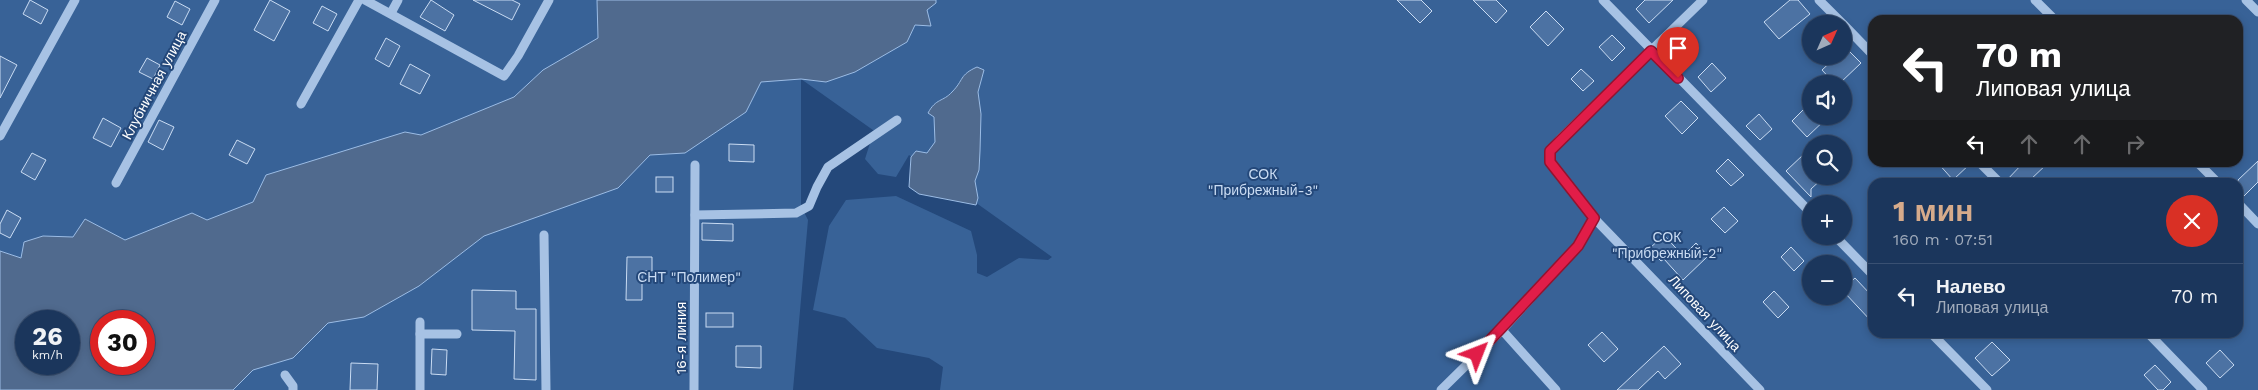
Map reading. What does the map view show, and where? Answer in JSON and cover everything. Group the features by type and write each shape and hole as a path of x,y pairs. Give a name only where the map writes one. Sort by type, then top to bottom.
{"street":[{"path":"0,136 75,0"},
{"name":"Клубничная улица","path":"116,183 216,0"},
{"path":"301,104 359,0"},
{"path":"365,0 504,76 518,56 549,0"},
{"path":"391,13 398,0"},
{"path":"1602,0 1802,204"},
{"name":"Липовая улица","path":"1703,0 1561,138 1550,151 1550,162 1594,218 1760,390"},
{"path":"1819,0 1834,15"},
{"path":"2034,0 2049,15"},
{"path":"2246,0 2258,12"},
{"path":"1852,33 1868,50"},
{"path":"695,215 796,213 809,206 816,187 828,167 897,120"},
{"name":"16-я линия","path":"694,390 695,166"},
{"path":"1985,167 1995,178"},
{"path":"2202,167 2213,178"},
{"path":"2243,208 2258,224"},
{"path":"1441,390 1502,330 1578,246 1594,218"},
{"path":"544,235 546,390"},
{"path":"1844,245 1868,270"},
{"path":"420,322 420,390"},
{"path":"1502,330 1556,390"},
{"path":"420,334 457,334"},
{"path":"1936,338 1987,390"},
{"path":"2153,338 2204,390"},
{"path":"285,374 293,386 293,390"}],"green space":[{"path":"0,0 2258,0 2258,390 940,390 943,367 929,358 877,348 845,318 813,310 829,226 846,200 896,196 971,231 977,255 977,273 987,277 1019,258 1048,260 1052,257 909,155 896,177 878,174 865,159 871,140 880,135 801,79 801,206 808,220 793,390 0,390"}],"shaded area":[{"path":"597,0 936,0 936,3 927,10 931,26 915,25 907,42 855,72 826,82 801,79 761,82 746,112 685,153 650,155 618,188 484,236 419,286 364,317 328,323 293,358 253,370 233,390 0,390 0,251 21,258 24,242 43,236 73,237 85,219 125,240 192,213 207,220 253,202 266,175 405,132 421,135 514,97 543,70 598,38"},
{"path":"977,67 984,70 978,92 981,114 979,170 975,181 978,198 976,205 919,194 909,187 911,157 916,151 927,153 935,142 934,117 928,113 937,102 956,88 964,75"}],"building":[{"path":"30,0 48,10 41,24 23,14"},
{"path":"270,0 290,11 274,41 254,30"},
{"path":"431,0 454,15 445,31 420,17"},
{"path":"473,0 512,0 520,4 512,20"},
{"path":"1397,0 1421,0 1432,11 1420,23"},
{"path":"1473,0 1496,0 1507,11 1496,23"},
{"path":"1645,0 1673,0 1649,23 1636,9"},
{"path":"1790,0 1798,0 1810,14 1802,15 1802,20 1779,39 1764,22"},
{"path":"175,1 190,9 182,25 167,17"},
{"path":"322,6 337,14 328,31 313,23"},
{"path":"1546,11 1564,29 1548,46 1530,27"},
{"path":"1612,35 1625,48 1612,61 1599,47"},
{"path":"386,38 400,46 389,67 375,59"},
{"path":"1852,54 1861,63 1848,75 1827,75 1822,70 1827,65 1852,65"},
{"path":"0,56 17,65 0,98"},
{"path":"147,58 160,65 153,79 139,72"},
{"path":"1712,63 1726,78 1711,92 1698,77"},
{"path":"410,64 430,75 420,94 400,84"},
{"path":"1581,69 1594,81 1583,91 1571,79"},
{"path":"1681,101 1698,118 1682,134 1665,116"},
{"path":"1802,111 1802,125 1820,125 1809,135 1805,135 1792,121"},
{"path":"1759,114 1772,129 1760,140 1746,126"},
{"path":"103,118 121,128 111,147 93,138"},
{"path":"159,120 174,127 163,150 148,142"},
{"path":"237,140 255,149 247,164 229,155"},
{"path":"729,144 754,145 754,162 729,161"},
{"path":"32,153 46,160 35,180 21,172"},
{"path":"1802,156 1802,185 1815,185 1811,189 1811,195 1809,195 1786,171"},
{"path":"1728,159 1744,175 1731,186 1716,171"},
{"path":"2258,161 2258,182 2243,197 2243,178 2240,178"},
{"path":"1941,167 1967,167 1955,178 1951,178"},
{"path":"2019,167 2044,167 2032,178 2009,178"},
{"path":"656,177 673,177 673,192 656,192"},
{"path":"1724,207 1738,221 1725,233 1711,219"},
{"path":"7,210 21,218 10,238 0,233 0,224"},
{"path":"702,223 733,224 733,241 702,240"},
{"path":"1664,235 1683,256 1696,243 1708,256 1683,280 1664,259 1661,261 1649,249"},
{"path":"1791,247 1802,259 1802,263 1794,271 1781,257"},
{"path":"627,257 652,257 652,271 642,271 642,300 626,300"},
{"path":"1855,278 1868,292 1868,318 1852,301 1852,281"},
{"path":"472,290 516,291 516,309 536,309 536,380 514,379 515,331 472,330"},
{"path":"1774,291 1789,307 1778,318 1763,302"},
{"path":"706,313 733,313 733,327 706,327"},
{"path":"1602,332 1618,349 1604,362 1588,345"},
{"path":"1992,342 2010,360 1992,376 1975,358"},
{"path":"736,346 761,346 761,368 736,367"},
{"path":"1664,346 1681,364 1665,379 1658,371 1638,390 1617,390"},
{"path":"432,349 447,350 446,375 431,374"},
{"path":"2220,350 2234,365 2220,378 2206,363"},
{"path":"351,363 378,364 377,390 350,390"},
{"path":"2155,365 2171,382 2163,390 2158,390 2144,375"}],"route":[{"path":"1477,354 1502,330 1578,246 1594,218 1550,162 1550,151 1651,51 1678,78"}],"park label":[{"name":"СОК \"Прибрежный-3\"","path":"1263,182"},
{"name":"СОК \"Прибрежный-2\"","path":"1667,246"},
{"name":"СНТ \"Полимер\"","path":"689,277"}]}
